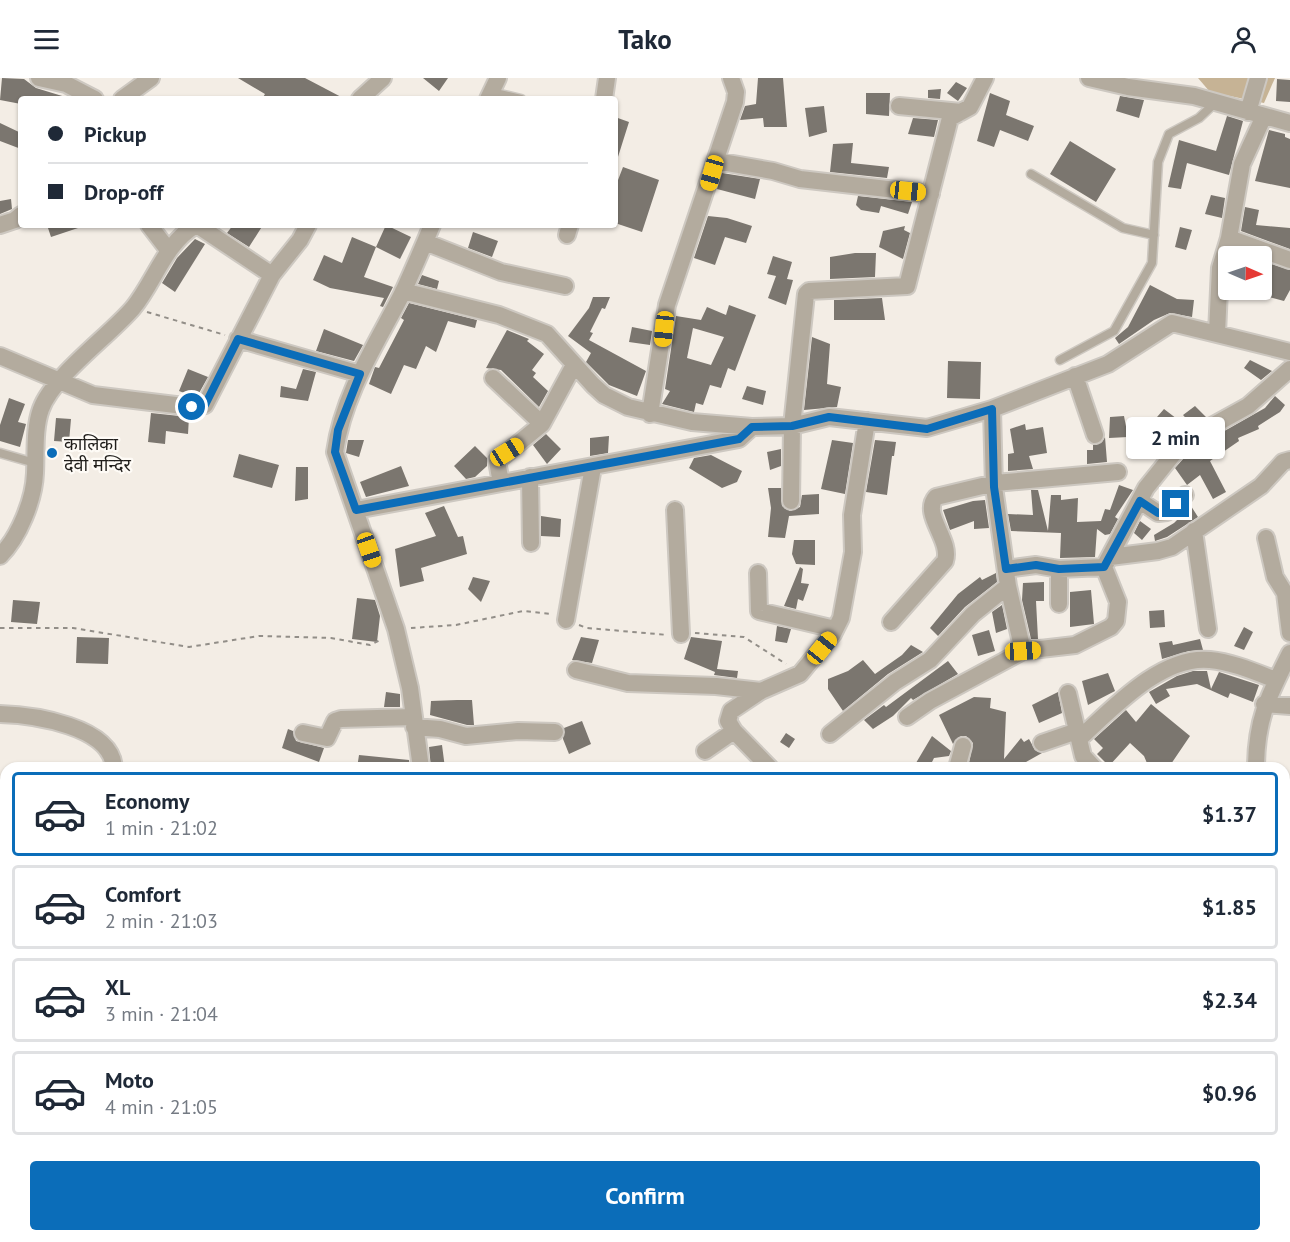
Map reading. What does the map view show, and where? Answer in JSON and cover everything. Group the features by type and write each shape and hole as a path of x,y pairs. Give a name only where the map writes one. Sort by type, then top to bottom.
{"street":[{"path":"39,78 66,84 89,96"},
{"path":"126,96 151,78"},
{"path":"363,96 382,78"},
{"path":"604,96 607,78"},
{"path":"650,414 667,305 735,102 736,92 731,78"},
{"path":"791,501 792,426 806,294 809,291 907,286 950,118 974,102 985,78"},
{"path":"1089,78 1128,87 1194,96 1290,123"},
{"path":"1217,333 1220,268 1229,238 1242,164 1256,114 1258,78"},
{"path":"899,106 961,112"},
{"path":"716,161 774,171 800,179 931,194"},
{"path":"0,225 18,217"},
{"path":"150,228 169,251"},
{"path":"0,556 9,547 29,503 41,409 59,381 133,307 169,251 184,232 191,228"},
{"path":"201,228 272,275"},
{"path":"0,356 93,395 192,407 205,405 272,275 300,240 306,228"},
{"path":"420,762 410,688 396,629 335,452 338,430 360,374 403,291 431,228"},
{"path":"1229,238 1290,260"},
{"path":"425,242 501,272 565,286"},
{"path":"403,291 499,315 547,334 604,395 650,414 692,422 752,427 792,426 829,417 927,429 992,409 1108,364 1166,324 1177,323 1290,352"},
{"path":"238,339 360,374"},
{"path":"501,483 497,461 542,424 574,365"},
{"path":"907,717 930,701 1023,651 1075,645 1111,627 1116,621 1118,602 1107,562 1146,488 1183,442 1248,406 1290,369"},
{"path":"1075,375 1095,435"},
{"path":"493,378 542,424"},
{"path":"992,409 994,483 1008,586 1023,651"},
{"path":"764,762 734,731 728,721 731,711 761,691 800,674 841,618 852,552 852,515 867,421"},
{"path":"356,510 739,439 752,427"},
{"path":"1006,569 1036,565 1059,569 1107,562 1172,547 1261,486 1283,462 1290,460"},
{"path":"566,620 592,467"},
{"path":"891,622 945,561 947,548 932,511 933,500 994,483 1118,472"},
{"path":"530,477 531,543"},
{"path":"1140,501 1158,513 1167,512 1185,495"},
{"path":"675,510 681,634"},
{"path":"1194,531 1208,629"},
{"path":"1266,538 1275,577 1285,593 1290,633"},
{"path":"1059,569 1059,604"},
{"path":"758,573 759,610 835,629"},
{"path":"830,734 895,682 930,660 973,614 1008,586"},
{"path":"1256,762 1264,704 1290,652"},
{"path":"1042,743 1078,735 1152,675 1179,663 1208,659 1276,680"},
{"path":"576,670 628,683 716,686 761,691"},
{"path":"1068,693 1083,756 1088,762"},
{"path":"1264,704 1290,706"},
{"path":"0,714 18,714 72,727 95,737 108,747 112,762"},
{"path":"303,733 327,738 335,721 341,719 414,722 466,736 518,731 555,732"},
{"path":"705,752 734,731"},
{"path":"959,762 963,746"}],"lane":[{"path":"492,90 511,96"},
{"path":"1059,360 1114,331 1152,262 1158,162 1169,134 1199,118 1216,102"},
{"path":"1031,174 1124,228 1154,236"},
{"path":"0,453 35,463"}],"path":[{"path":"133,307 238,339"}],"shaded area":[{"path":"1198,78 1275,78 1264,103 1210,92"}],"building":[{"path":"2,78 24,79 36,88 62,96 18,96 18,103 0,100"},
{"path":"238,78 305,78 339,96 264,96 265,94"},
{"path":"423,78 448,78 439,91"},
{"path":"758,78 783,78 787,127 764,127 763,118 740,120 745,106 756,104"},
{"path":"1277,79 1290,80 1290,102 1276,101"},
{"path":"956,82 967,88 958,101 947,93"},
{"path":"941,89 940,99 928,98 928,90"},
{"path":"866,93 890,93 889,116 866,114"},
{"path":"990,93 1010,101 1006,115 1034,126 1028,141 1000,130 994,147 977,141"},
{"path":"1120,96 1144,100 1139,118 1116,111"},
{"path":"824,106 827,132 809,137 805,108"},
{"path":"1227,116 1243,121 1229,175 1187,163 1181,189 1168,187 1179,140 1216,151"},
{"path":"618,118 629,122 618,157"},
{"path":"913,118 938,120 934,137 908,134"},
{"path":"0,123 18,132 18,148 0,141"},
{"path":"1269,130 1285,134 1285,137 1290,139 1290,188 1255,181"},
{"path":"1070,141 1116,169 1096,202 1050,174"},
{"path":"853,143 851,163 889,167 887,178 830,172 833,144"},
{"path":"623,167 659,180 642,232 618,224 618,180"},
{"path":"722,173 760,179 755,199 717,189"},
{"path":"1211,195 1225,198 1222,218 1205,214"},
{"path":"858,196 912,202 908,214 881,206 879,213 861,210 856,205"},
{"path":"11,199 12,209 0,214 0,201"},
{"path":"1245,207 1259,210 1256,225 1290,228 1290,249 1241,231"},
{"path":"708,216 727,218 752,226 746,243 725,237 715,265 694,258"},
{"path":"905,226 904,230 910,233 903,259 879,247 883,231"},
{"path":"1180,227 1192,230 1186,250 1175,247"},
{"path":"48,228 78,228 51,237"},
{"path":"231,228 261,228 249,247 227,233"},
{"path":"385,228 392,228 411,237 400,259 376,247"},
{"path":"473,232 498,241 492,257 468,248"},
{"path":"352,237 376,247 364,277 393,287 383,307 380,306 384,298 330,288 313,280 324,255 342,263"},
{"path":"195,239 205,244 175,292 162,283 177,258"},
{"path":"855,253 876,253 875,277 830,279 830,257"},
{"path":"773,256 792,262 787,279 793,280 786,305 768,298 776,276 767,274"},
{"path":"1272,264 1290,270 1290,290 1284,301 1272,298"},
{"path":"422,275 439,281 437,289 418,284"},
{"path":"1150,285 1177,299 1194,300 1192,317 1170,313 1154,320 1119,344 1115,338 1128,327"},
{"path":"593,297 610,297 590,332 593,333 589,340 646,371 637,396 609,385 586,362 591,353 568,336 589,308"},
{"path":"882,298 885,320 834,320 834,300"},
{"path":"409,303 477,320 475,328 448,321 436,352 426,346 416,369 404,365 391,394 369,384 375,367 379,368 404,320 401,318"},
{"path":"729,305 756,315 735,371 728,368 721,388 710,385 703,405 696,403 694,412 662,404 670,391 665,389 676,316 701,320 707,307 726,315","holes":["693,328 724,337 711,365 687,358"]},
{"path":"632,327 652,331 650,345 629,342"},
{"path":"324,329 363,345 354,361 316,351"},
{"path":"507,330 529,339 527,341 544,354 532,370 536,373 533,377 548,391 539,407 501,370 486,368"},
{"path":"812,337 830,344 827,384 841,387 837,407 804,410"},
{"path":"1250,360 1272,371 1261,380 1244,368"},
{"path":"948,361 981,362 980,399 947,398"},
{"path":"188,369 208,377 198,395 192,396 179,391"},
{"path":"303,369 316,372 308,401 280,397 281,386 296,389"},
{"path":"747,386 766,391 763,405 742,399"},
{"path":"1275,396 1285,405 1280,412 1258,426 1259,429 1238,438 1239,441 1210,461 1226,492 1213,499 1200,475 1187,485 1175,468 1184,458 1206,444 1205,442 1265,408"},
{"path":"9,398 25,404 18,422 26,424 20,447 0,441 0,425"},
{"path":"1195,406 1206,417 1192,425 1183,415"},
{"path":"1164,409 1181,422 1157,455 1137,440"},
{"path":"151,413 189,417 188,434 166,431 165,444 148,442"},
{"path":"1124,416 1128,437 1109,438 1110,417"},
{"path":"56,418 71,419 69,442 54,441"},
{"path":"1025,424 1026,430 1043,427 1047,453 1029,456 1033,469 1008,471 1008,454 1014,453 1010,429"},
{"path":"546,434 561,449 547,464 533,445"},
{"path":"609,436 608,453 590,456 590,438"},
{"path":"1105,437 1107,462 1087,464 1087,450 1093,450 1093,445 1102,442"},
{"path":"348,440 364,440 359,457 346,453"},
{"path":"832,440 853,443 845,494 821,489"},
{"path":"875,440 896,442 887,495 866,492"},
{"path":"475,446 487,458 487,466 475,477 466,479 454,466"},
{"path":"781,449 781,466 770,470 767,452"},
{"path":"239,454 279,465 272,488 233,477"},
{"path":"711,455 742,471 737,482 722,488 689,468 694,458"},
{"path":"401,466 409,486 366,497 360,482"},
{"path":"296,467 308,467 308,499 295,501"},
{"path":"1119,485 1133,490 1115,517 1118,519 1110,534 1105,535 1097,529 1095,557 1060,558 1061,533 1011,531 1008,514 1033,515 1031,490 1038,490 1048,531 1051,495 1061,495 1061,500 1078,498 1077,522 1101,521 1105,509 1110,510"},
{"path":"768,488 781,488 782,506 790,511 800,507 802,495 819,494 819,514 789,516 785,538 768,537 771,508"},
{"path":"985,500 989,528 974,529 974,521 950,530 943,510 973,501"},
{"path":"444,506 458,537 463,536 467,554 421,568 424,581 400,587 395,549 436,536 425,513"},
{"path":"1191,506 1198,517 1167,537 1155,541 1154,535 1174,523"},
{"path":"541,516 561,519 560,537 541,536"},
{"path":"1140,521 1151,529 1142,540 1134,533"},
{"path":"794,540 815,540 815,565 796,564 792,554"},
{"path":"800,567 803,569 801,583 809,584 803,601 798,599 796,609 784,606"},
{"path":"996,573 997,582 965,607 938,636 930,628 958,594 980,577 982,580"},
{"path":"473,577 490,581 481,602 468,589"},
{"path":"1044,582 1044,601 1036,601 1038,639 1031,639 1022,600 1023,583"},
{"path":"1091,590 1094,624 1070,627 1070,592"},
{"path":"357,598 375,600 380,616 377,642 352,639"},
{"path":"13,600 40,602 37,624 11,622"},
{"path":"1002,605 1007,629 996,633 992,612"},
{"path":"1164,610 1165,627 1150,628 1149,611"},
{"path":"777,626 791,629 787,643 775,641"},
{"path":"1244,627 1253,632 1244,650 1234,646"},
{"path":"989,630 995,651 978,656 972,635"},
{"path":"77,637 109,638 108,664 76,663"},
{"path":"581,637 599,640 592,663 572,660"},
{"path":"691,637 722,641 717,669 738,671 737,678 714,675 715,672 684,659"},
{"path":"1200,639 1203,650 1189,651 1162,659 1159,643 1172,641 1173,645"},
{"path":"911,645 923,652 888,674 843,711 828,689 828,679 848,671 863,660 875,674 902,655"},
{"path":"948,661 958,674 913,700 911,698 893,716 873,729 864,720 884,705 886,707"},
{"path":"1193,671 1207,671 1211,689 1219,672 1259,685 1253,702 1230,693 1228,698 1197,684 1166,689 1170,696 1156,704 1149,692 1177,676"},
{"path":"1108,673 1115,691 1088,705 1082,681"},
{"path":"386,692 400,694 400,707 384,707"},
{"path":"1058,692 1062,713 1039,723 1032,705"},
{"path":"974,697 991,698 990,708 1006,712 1004,759 1021,738 1024,742 1029,739 1035,750 1042,753 1026,762 969,762 973,743 966,736 961,736 953,744 939,715"},
{"path":"472,700 474,725 430,715 431,701"},
{"path":"1151,704 1190,736 1172,762 1146,762 1144,756 1130,743 1113,762 1105,762 1097,754 1103,748 1094,739 1126,710 1136,722"},
{"path":"582,721 591,744 569,754 563,739 564,728"},
{"path":"288,729 293,731 296,741 324,748 319,762 282,748"},
{"path":"786,733 795,739 789,748 780,742"},
{"path":"932,736 951,751 949,756 934,758 932,762 917,762"},
{"path":"442,745 444,762 430,762 429,747"},
{"path":"359,755 409,760 409,762 358,762"}],"place":[{"name":"कालिका देवी मन्दिर","path":"52,453"}],"route":[{"path":"192,407 205,405 238,339 360,374 338,430 335,452 356,510 739,439 752,427 792,426 829,417 927,429 992,409 994,487 1006,569 1036,565 1059,569 1104,567 1140,501 1158,513 1167,512 1176,504"}]}
